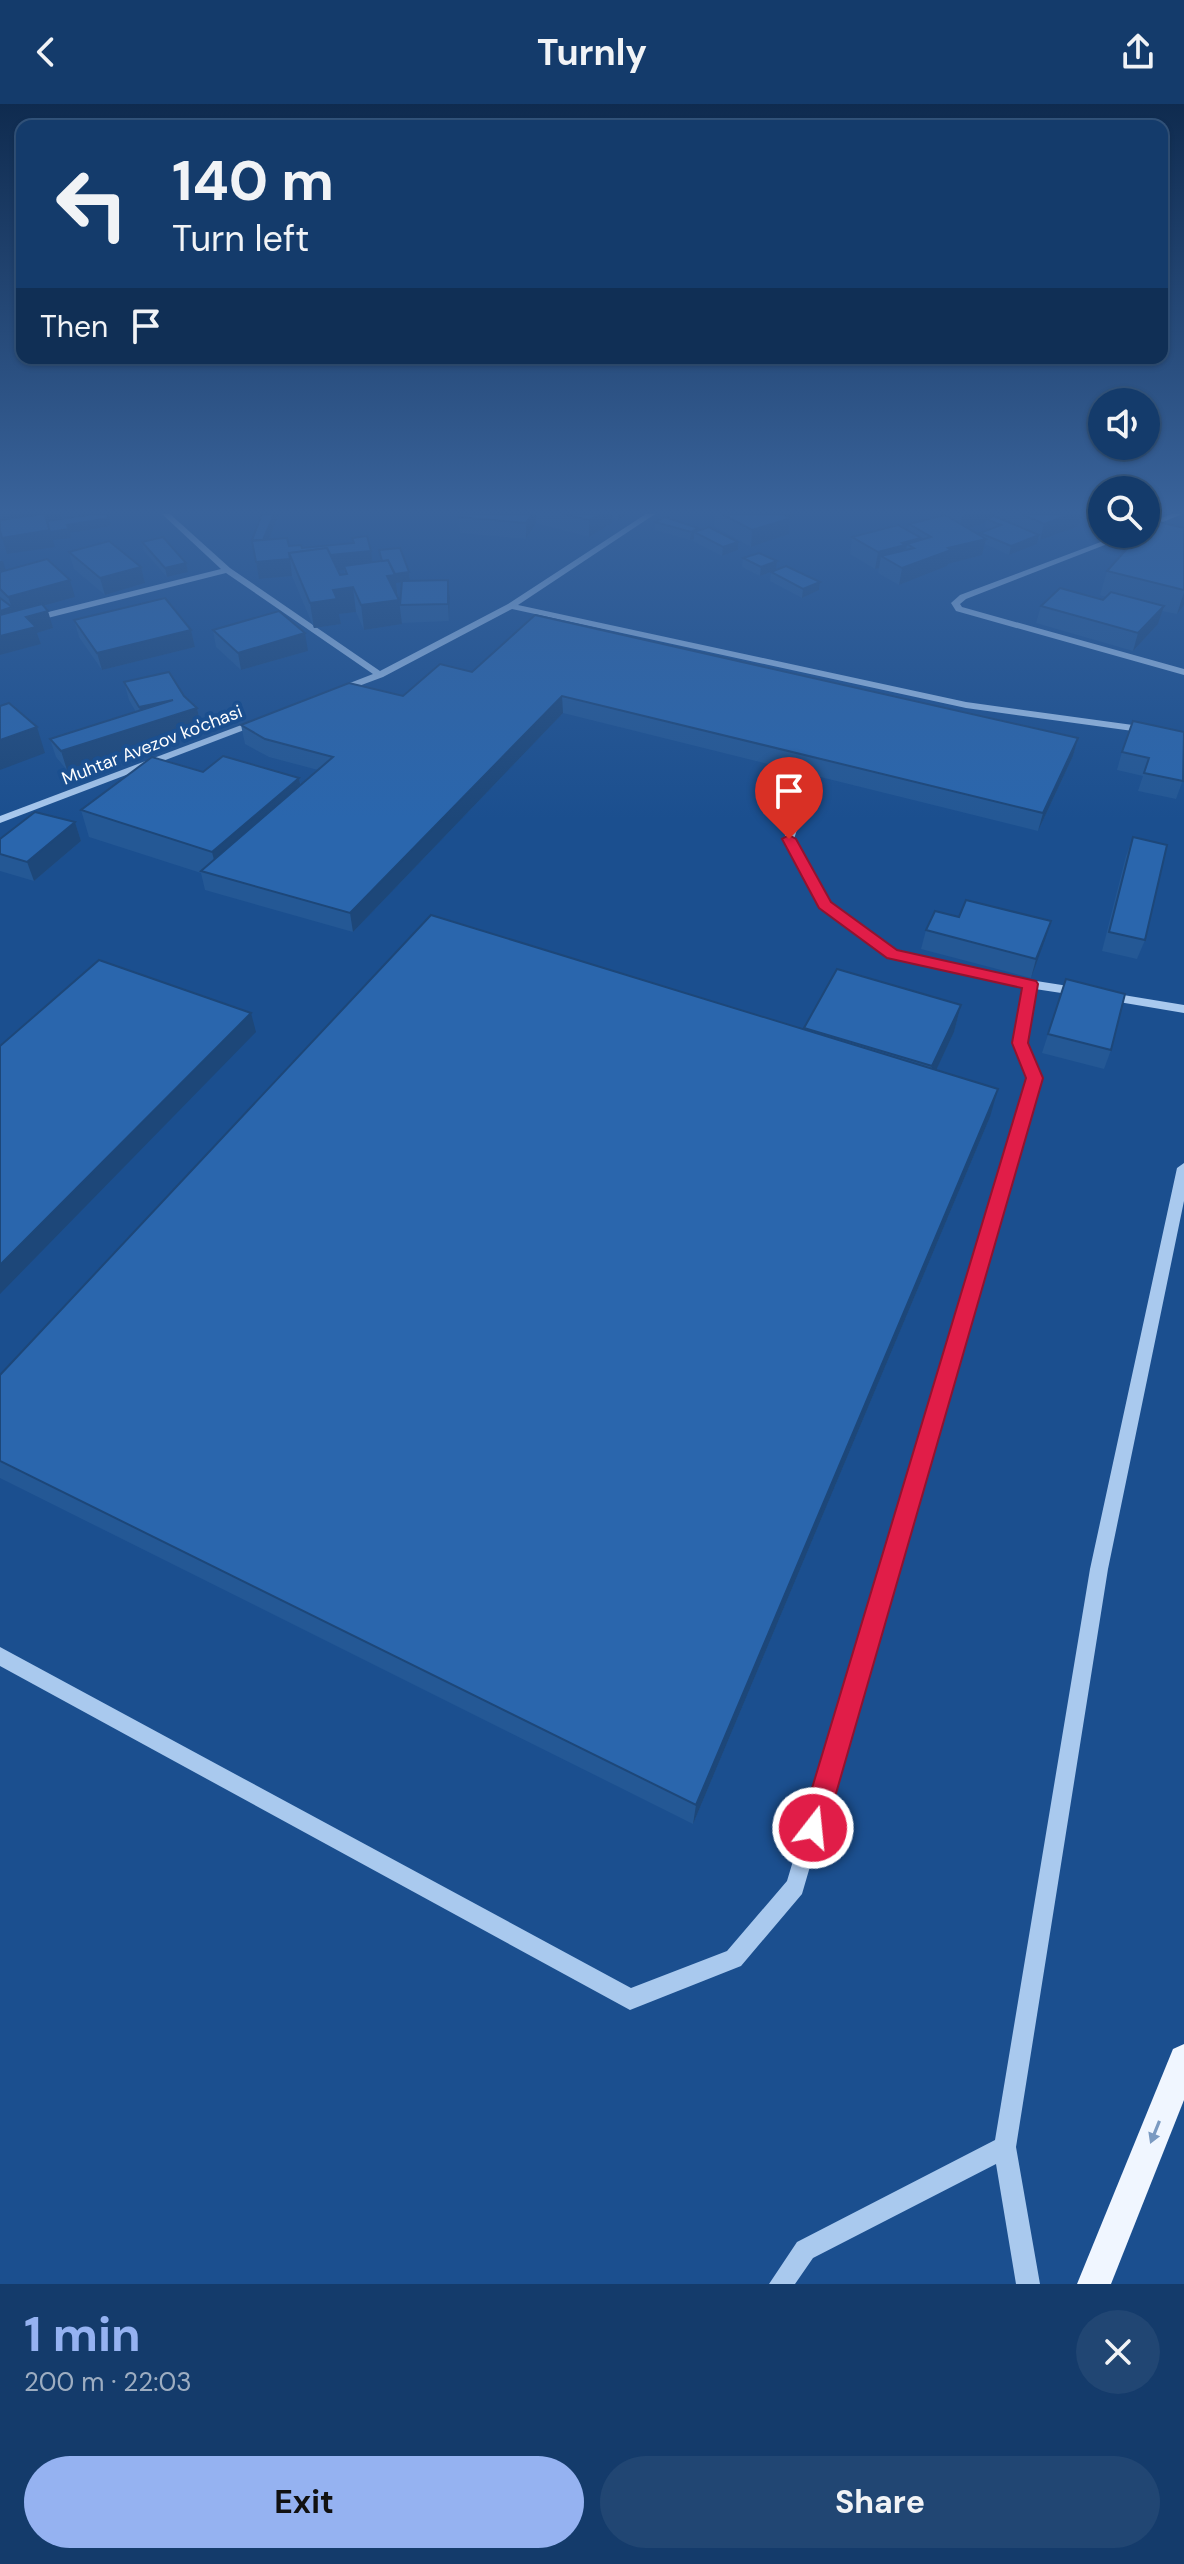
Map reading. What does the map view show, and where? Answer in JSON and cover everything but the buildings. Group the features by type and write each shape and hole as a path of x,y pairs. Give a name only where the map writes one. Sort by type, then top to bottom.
{"main road":[{"path":"1094,2284 1184,2060"}],"street":[{"path":"0,627 45,616"},
{"path":"294,616 380,675"},
{"path":"324,697 380,675 493,616"},
{"path":"556,616 966,705 1184,735"},
{"path":"983,616 1184,672"},
{"name":"Muhtar Avezov ko'chasi","path":"0,820 267,718"},
{"path":"798,811 789,839 825,905 892,954 1030,984 1184,1009"},
{"path":"0,1656 630,1999 734,1959 795,1887 1034,1078 1020,1043 1030,984"},
{"path":"1028,2284 1005,2147 1099,1569 1184,1168"},
{"path":"781,2284 805,2250 1005,2147"}],"route":[{"path":"789,839 825,905 892,954 1030,984 1020,1043 1034,1078 813,1828"}]}
